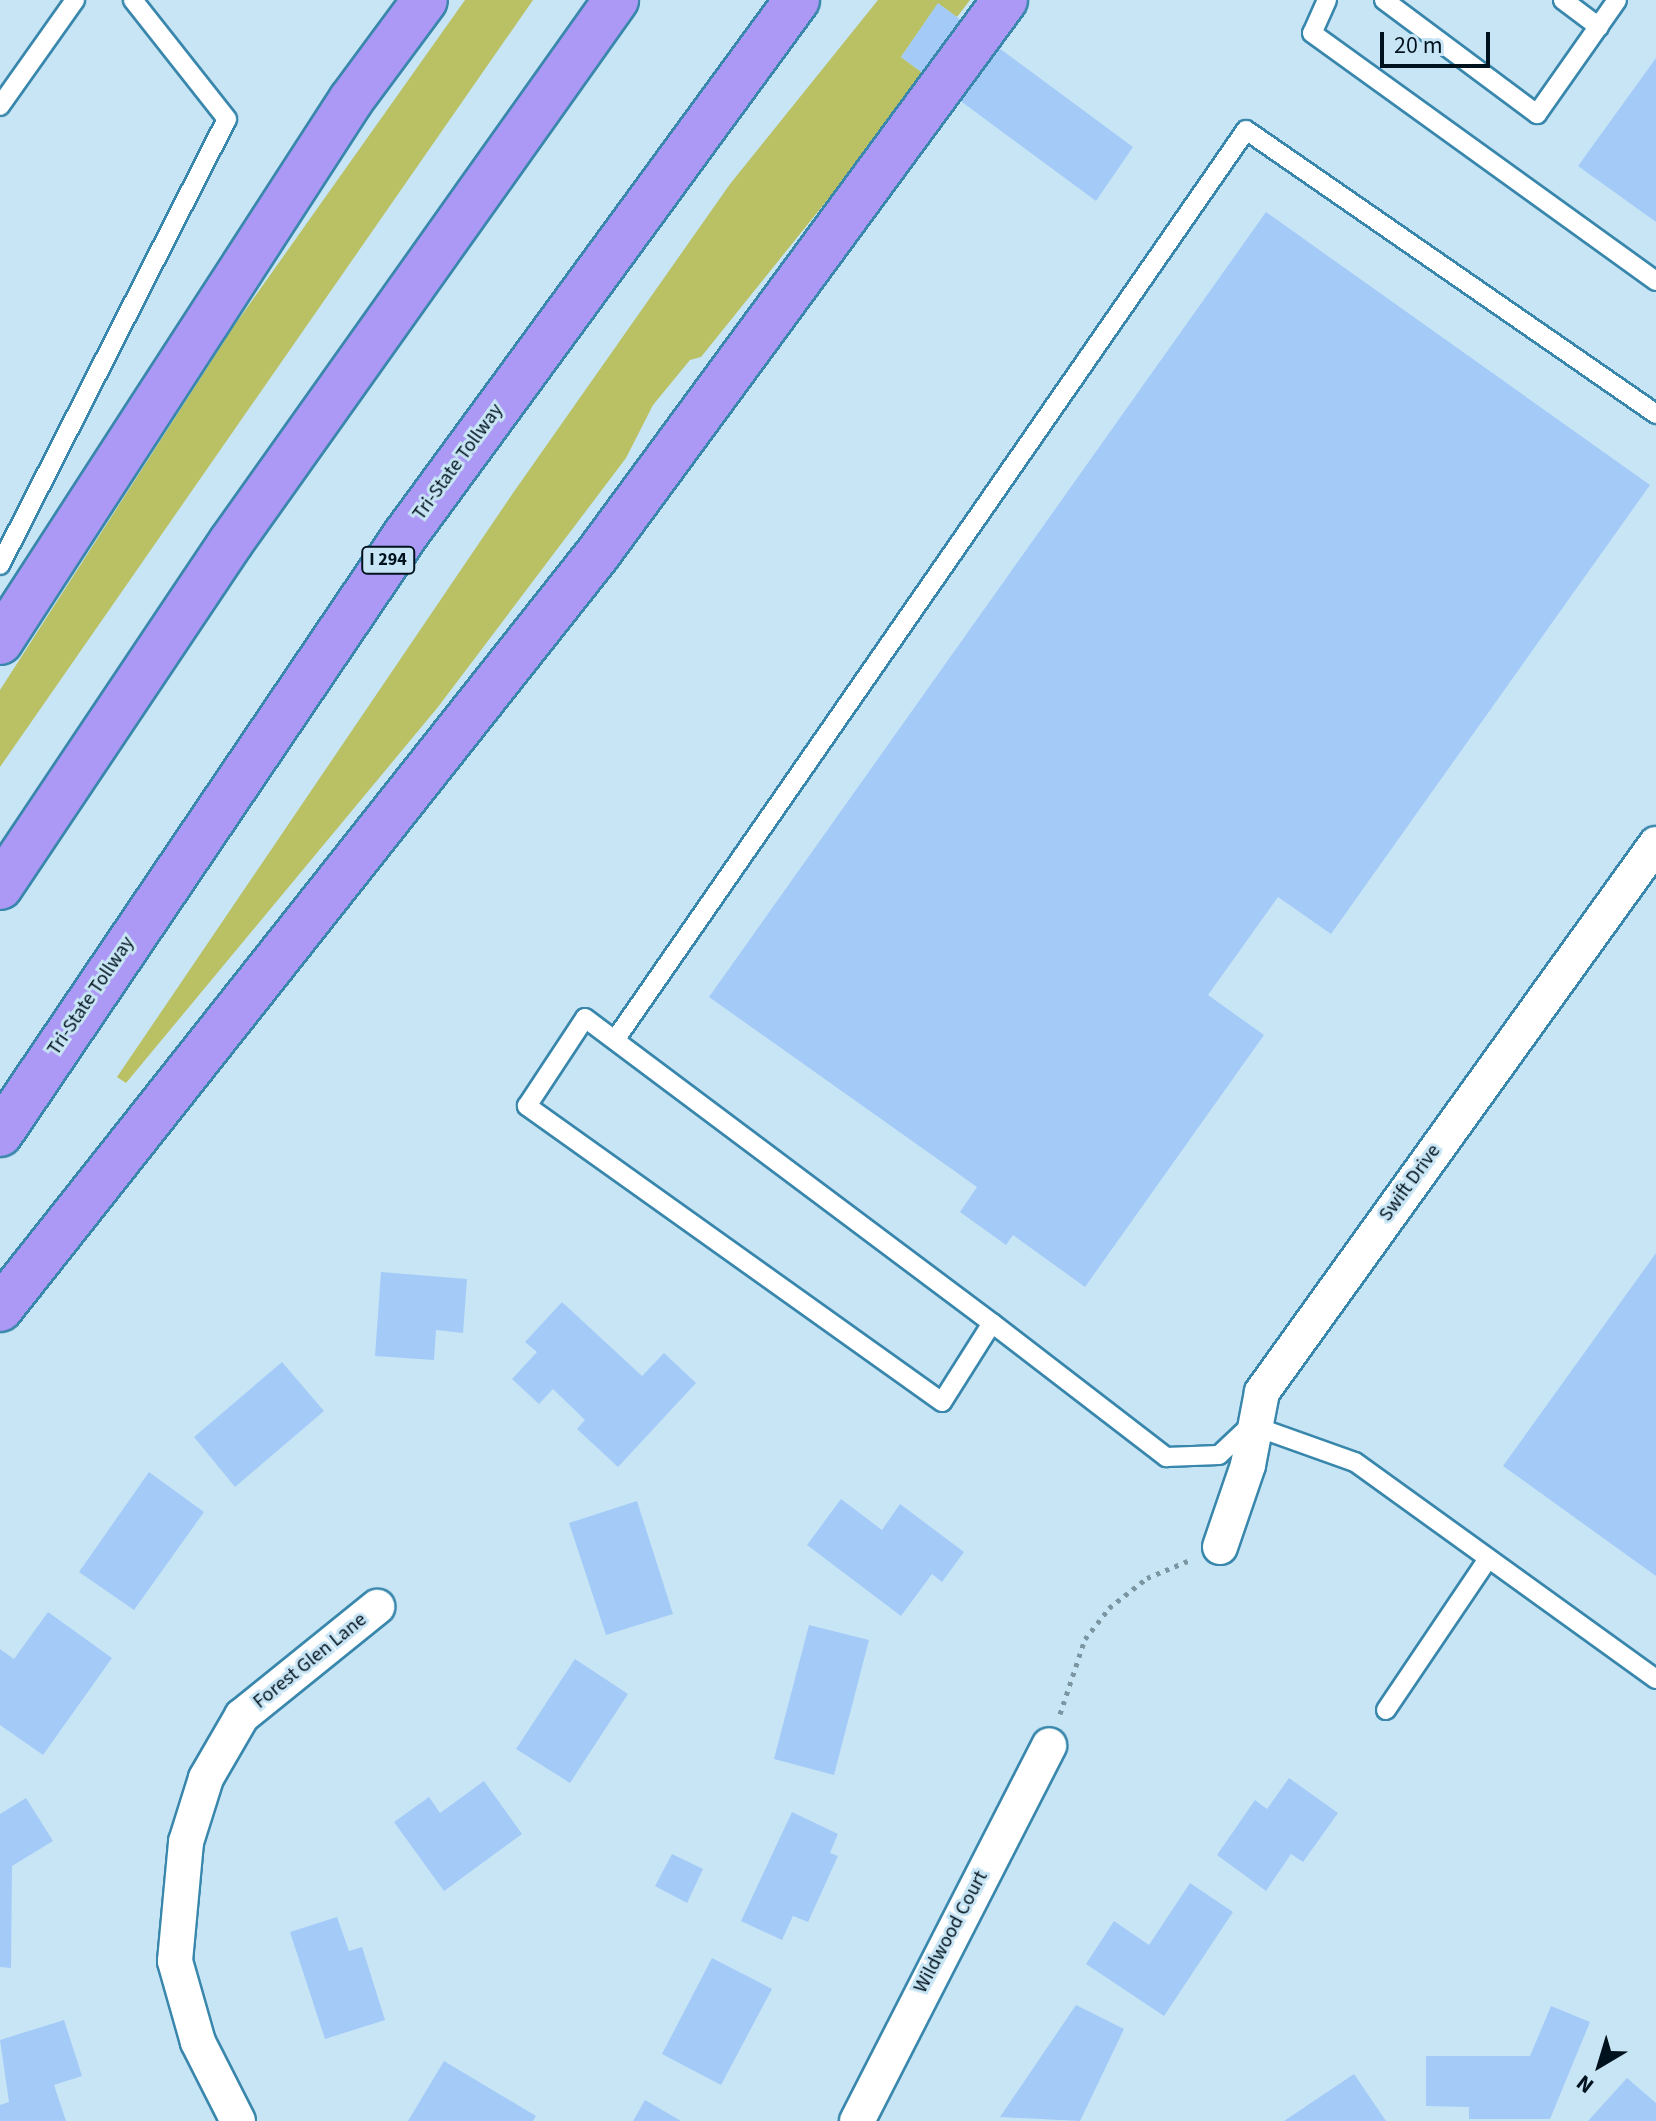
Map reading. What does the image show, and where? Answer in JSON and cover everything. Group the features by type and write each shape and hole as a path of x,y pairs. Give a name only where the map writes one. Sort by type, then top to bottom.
{"highway":[{"path":"0,642 351,100 425,0"},
{"path":"0,887 231,542 616,0"},
{"name":"Tri-State Tollway","path":"0,1134 406,534 797,0"},
{"path":"0,1309 597,555 1005,0"}],"street":[{"name":"Swift Drive","path":"1220,1547 1248,1465 1251,1425 1285,1356 1656,844"},
{"name":"Forest Glen Lane","path":"238,2121 198,2042 175,1961 179,1881 194,1812 242,1716 377,1607"},
{"name":"Wildwood Court","path":"857,2121 1049,1745"}],"lane":[{"path":"0,106 75,0"},
{"path":"0,565 227,119 133,0"},
{"path":"1327,0 1312,33 1656,281"},
{"path":"1384,0 1537,114 1617,0"},
{"path":"1563,0 1599,27"},
{"path":"615,1040 1246,130 1656,414"},
{"path":"992,1323 942,1402 527,1106 585,1018 992,1323 1166,1457 1219,1455 1251,1425 1355,1462 1656,1679"},
{"path":"1386,1710 1488,1559"}],"path":[{"path":"1049,1745 1085,1639 1109,1608 1147,1578 1220,1547"}],"green space":[{"path":"465,0 533,0 0,767 0,690 234,326"},
{"path":"878,0 970,0 957,17 938,4 901,57 927,76 701,357 690,360 653,405 626,458 438,707 126,1083 117,1077 513,493 730,184"}],"building":[{"path":"938,3 1133,147 1096,201 901,57"},
{"path":"1656,58 1656,222 1578,166"},
{"path":"1266,212 1650,485 1331,934 1278,897 1208,995 1264,1035 1085,1287 1013,1235 1006,1245 960,1212 977,1187 709,997"},
{"path":"1656,1253 1656,1576 1503,1466"},
{"path":"381,1272 467,1279 463,1333 436,1330 434,1360 375,1356"},
{"path":"562,1302 642,1376 664,1353 696,1383 618,1467 577,1429 585,1420 553,1389 539,1404 512,1379 537,1352 525,1342"},
{"path":"282,1362 324,1411 235,1487 194,1437"},
{"path":"149,1472 204,1512 134,1610 79,1572"},
{"path":"841,1499 882,1530 900,1504 964,1552 942,1582 932,1574 901,1616 807,1545"},
{"path":"637,1501 673,1614 606,1635 569,1523"},
{"path":"48,1612 112,1658 43,1755 0,1725 0,1649 14,1659"},
{"path":"809,1625 869,1640 834,1775 774,1759"},
{"path":"575,1659 628,1694 570,1783 516,1749"},
{"path":"1289,1778 1338,1813 1303,1862 1291,1854 1266,1891 1217,1855 1255,1800 1267,1809"},
{"path":"484,1781 522,1834 444,1891 394,1822 429,1797 440,1813"},
{"path":"26,1798 53,1841 12,1866 11,1968 0,1967 0,1814"},
{"path":"792,1812 838,1834 830,1853 838,1856 808,1922 793,1916 782,1940 741,1921"},
{"path":"672,1854 703,1869 687,1903 655,1886"},
{"path":"1190,1883 1233,1912 1164,2016 1086,1964 1114,1921 1149,1945"},
{"path":"337,1917 349,1951 362,1947 385,2020 325,2039 290,1932"},
{"path":"712,1958 772,1989 721,2085 662,2054"},
{"path":"1076,2005 1124,2029 1080,2121 1000,2117"},
{"path":"1551,2006 1590,2022 1550,2119 1469,2119 1469,2107 1426,2106 1426,2056 1530,2056"},
{"path":"64,2020 82,2076 54,2085 66,2121 0,2121 0,2105 9,2102 0,2040"},
{"path":"444,2061 536,2116 533,2121 408,2121"},
{"path":"1354,2074 1386,2121 1284,2121"},
{"path":"1627,2078 1656,2103 1656,2121 1588,2121"},
{"path":"645,2100 681,2121 633,2121"}]}
